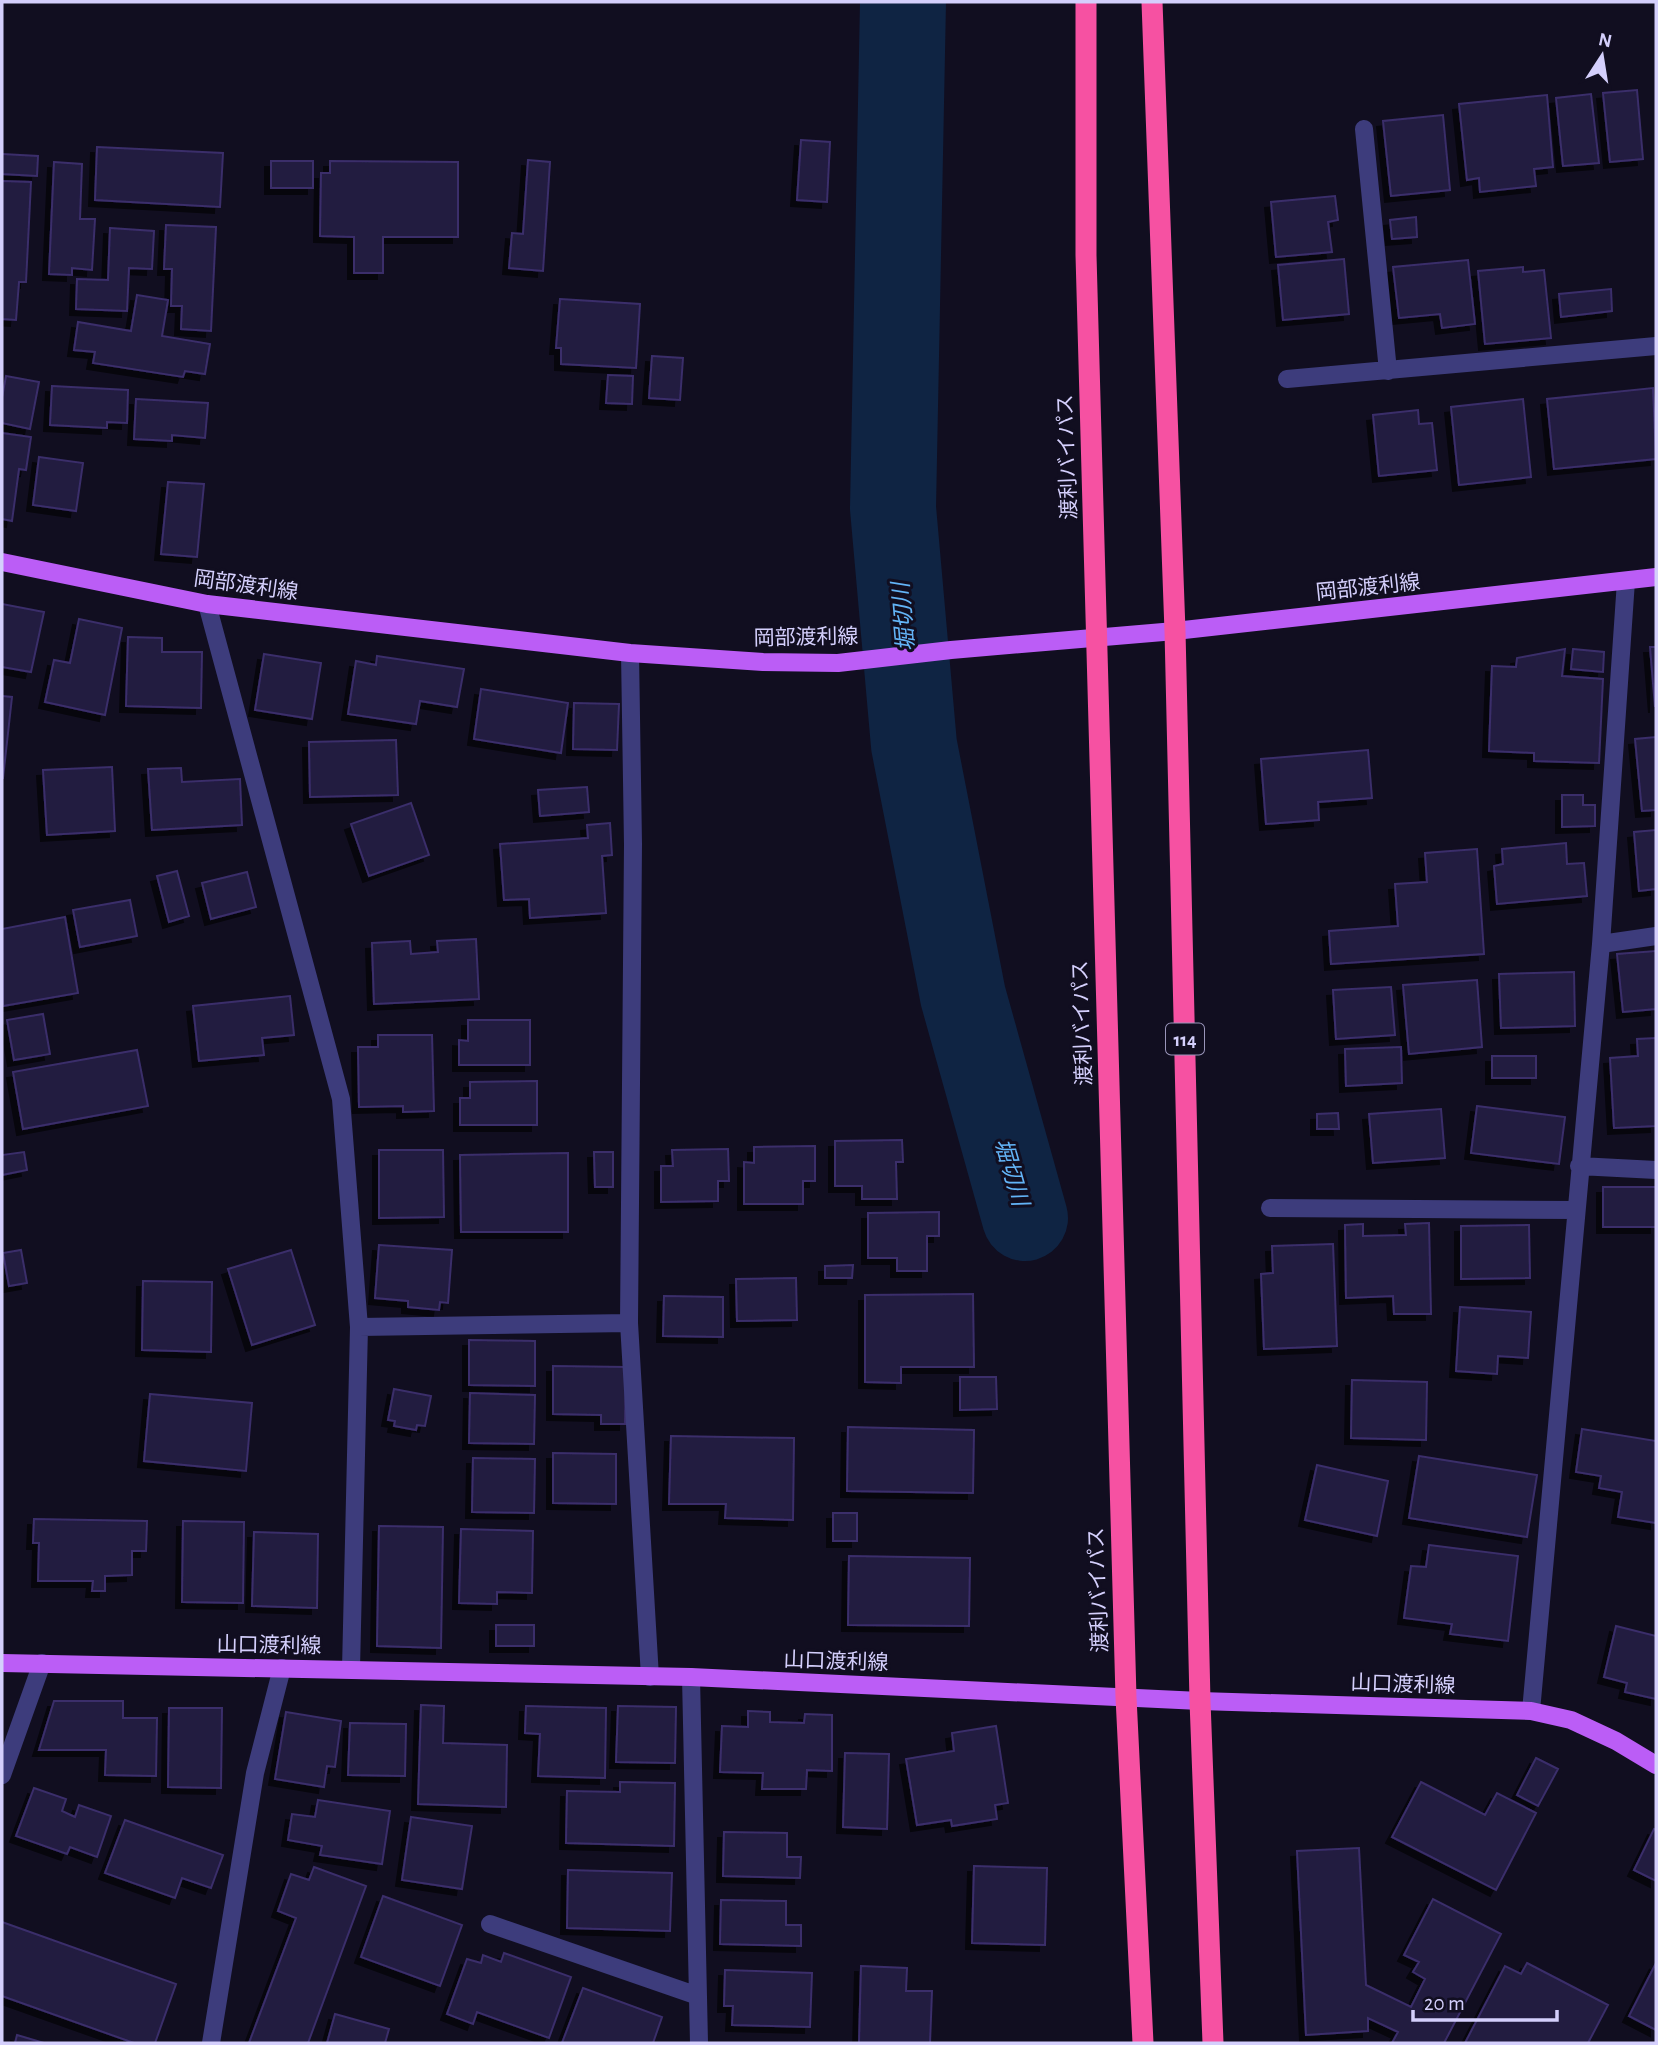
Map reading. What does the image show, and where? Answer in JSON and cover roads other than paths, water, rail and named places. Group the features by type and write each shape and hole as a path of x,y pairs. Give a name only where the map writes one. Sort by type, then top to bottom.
{"highway":[{"name":"渡利バイパス","path":"1086,2 1086,255 1096,638 1126,1698 1143,2043"},
{"name":"114","path":"1152,2 1175,631 1200,1701 1213,2043"}],"main road":[{"name":"岡部渡利線","path":"2,562 207,604 629,653 763,662 838,663 951,650 1175,631 1656,577"},
{"name":"山口渡利線","path":"2,1662 691,1677 1200,1701 1531,1711 1571,1720 1616,1741 1656,1765"}],"street":[{"path":"1364,129 1388,371"},
{"path":"1287,379 1656,346"},
{"path":"1531,1711 1601,944 1626,581"},
{"path":"207,604 341,1099 359,1327 351,1669"},
{"path":"629,653 634,844 629,1323 650,1677"},
{"path":"1601,944 1656,936"},
{"path":"1579,1166 1656,1170"},
{"path":"1270,1208 1575,1210"},
{"path":"359,1327 629,1323"},
{"path":"2,1775 41,1663"},
{"path":"211,2043 255,1773 282,1668"},
{"path":"691,1677 699,2043"},
{"path":"490,1924 698,1996"}],"waterway":[{"name":"堀切川","path":"903,2 893,508 914,745 963,996 1025,1218"}]}
